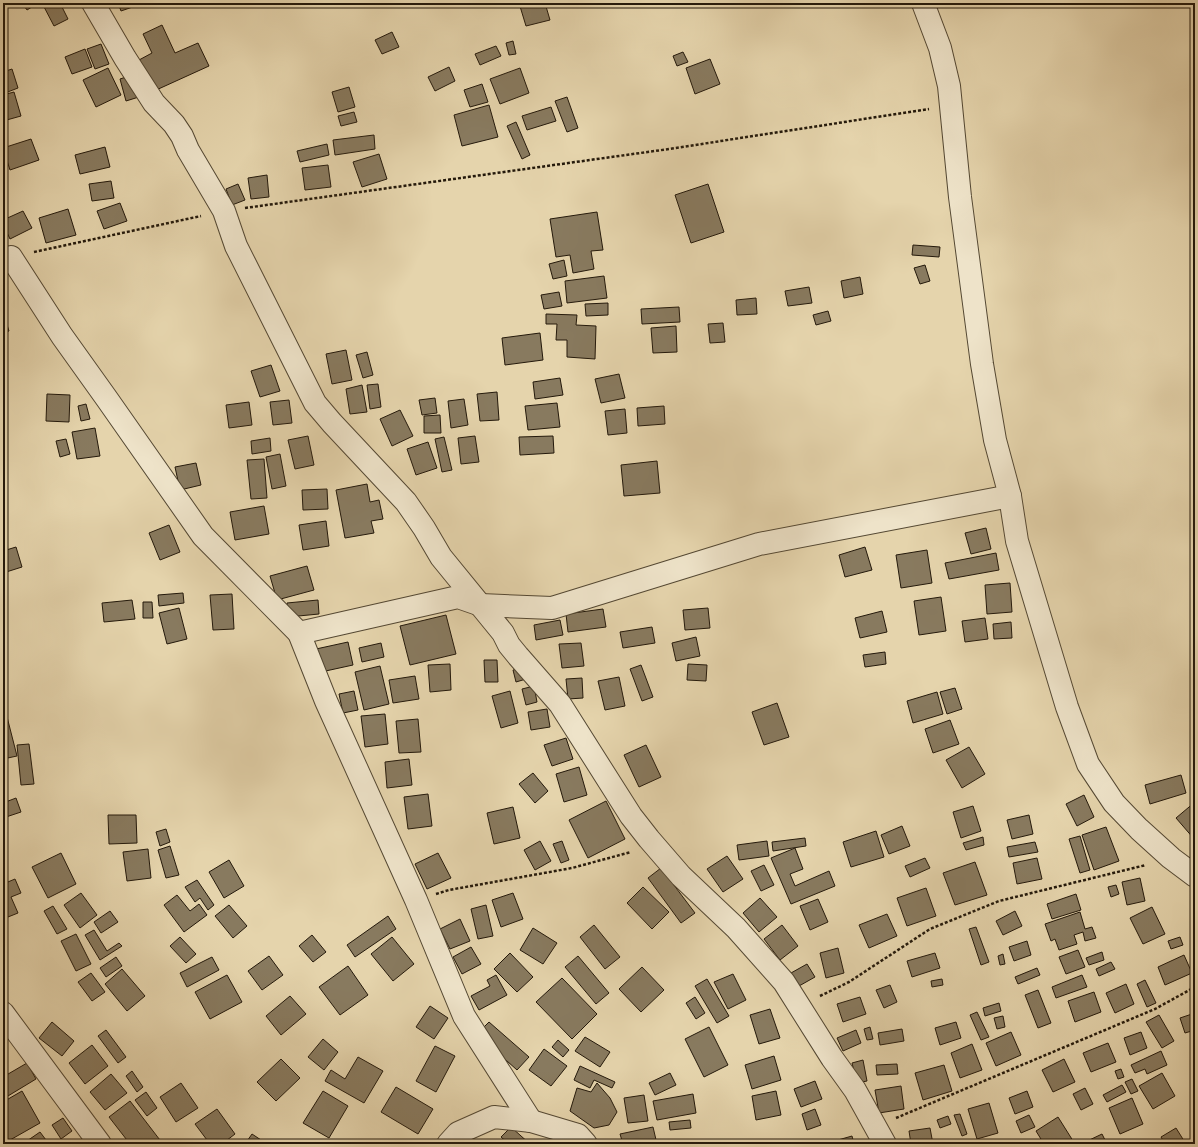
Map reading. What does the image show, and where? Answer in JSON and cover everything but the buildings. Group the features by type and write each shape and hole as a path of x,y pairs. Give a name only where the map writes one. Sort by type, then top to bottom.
{"street":[{"path":"93,3 125,58 154,103 174,124 182,136 188,150 224,211 236,246 315,403 406,502 424,528 441,557 503,633 518,656 560,704 631,816 654,845 681,876 758,951 784,982 854,1090 880,1135"},
{"path":"923,3 940,48 949,86 960,196 982,364 995,440 1010,496 1017,541 1067,707 1088,764 1114,803 1139,829 1171,858 1195,876"},
{"path":"11,257 62,336 203,536 300,633 326,701 416,900 464,1016 531,1121"},
{"path":"300,633 458,597 481,605 552,608 759,544 1010,496"},
{"path":"3,1013 89,1140"},
{"path":"448,1144 458,1133 494,1117 531,1121 578,1135 586,1144"}],"path":[{"path":"11,257 224,211 669,149 951,106"},
{"path":"416,900 449,890 572,868 654,845"},
{"path":"799,1004 849,982 930,929 998,901 1171,858"},
{"path":"880,1135 1154,1009 1195,987"}]}
